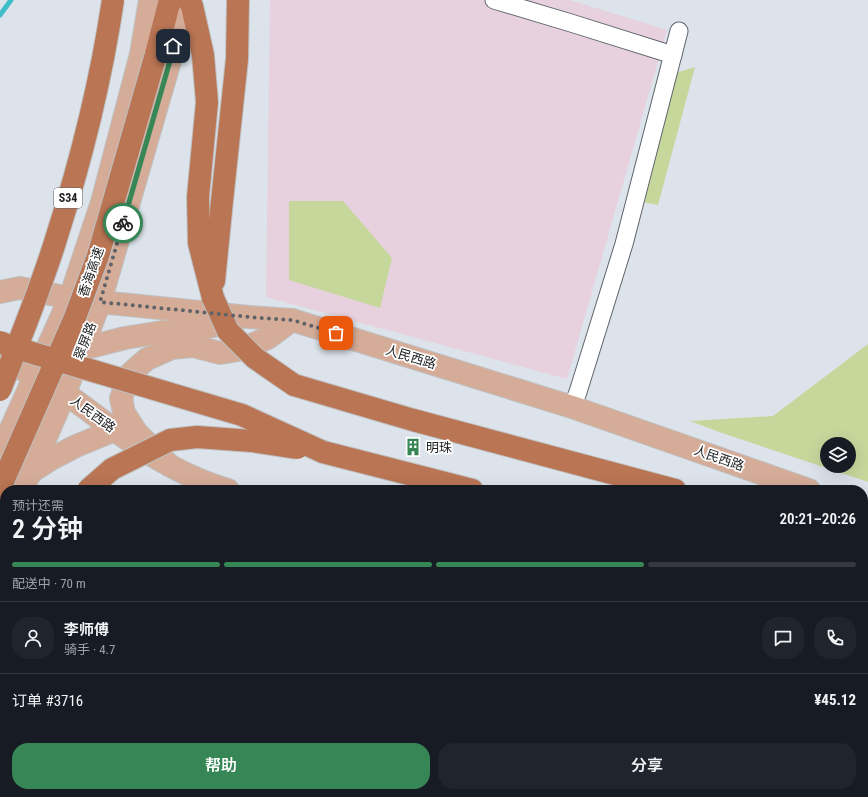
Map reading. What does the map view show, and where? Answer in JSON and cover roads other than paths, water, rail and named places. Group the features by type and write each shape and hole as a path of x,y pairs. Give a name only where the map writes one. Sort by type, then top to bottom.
{"highway":[{"name":"S34","path":"0,390 56,241 84,144 106,44 113,0"},
{"name":"香海高速","path":"1,485 74,320 98,256 156,54 159,0"},
{"path":"156,54 170,0"},
{"path":"188,0 192,6 204,55 207,102 198,197 199,243 213,298 228,331 255,358 294,385 413,420 656,485"},
{"path":"213,298 238,59 238,0"},
{"path":"0,342 24,351 242,415 323,452"},
{"path":"94,485 112,469 170,440 197,437 252,441 323,452 452,485"}],"main road":[{"path":"0,452 70,298 102,202 141,54 150,0"},
{"name":"翠屏路","path":"26,481 65,393 100,302 170,61 181,0"},
{"name":"人民西路","path":"0,292 20,288 70,298 100,302 292,320 572,407 795,485"},
{"path":"35,375 82,349 125,338 231,324 249,317"},
{"path":"169,465 137,433 124,413 121,398 130,374 147,359 172,348 193,346 220,353 239,350 268,338 292,320"},
{"name":"人民西路","path":"0,359 35,375 65,393 115,430 169,465 212,485"},
{"path":"26,481 54,458 76,446 115,430"}],"lane":[{"path":"494,0 673,55"},
{"path":"572,407 624,244 679,31"}],"waterway":[{"path":"0,15 11,0"}],"place":[{"name":"明珠","path":"413,447"}]}
